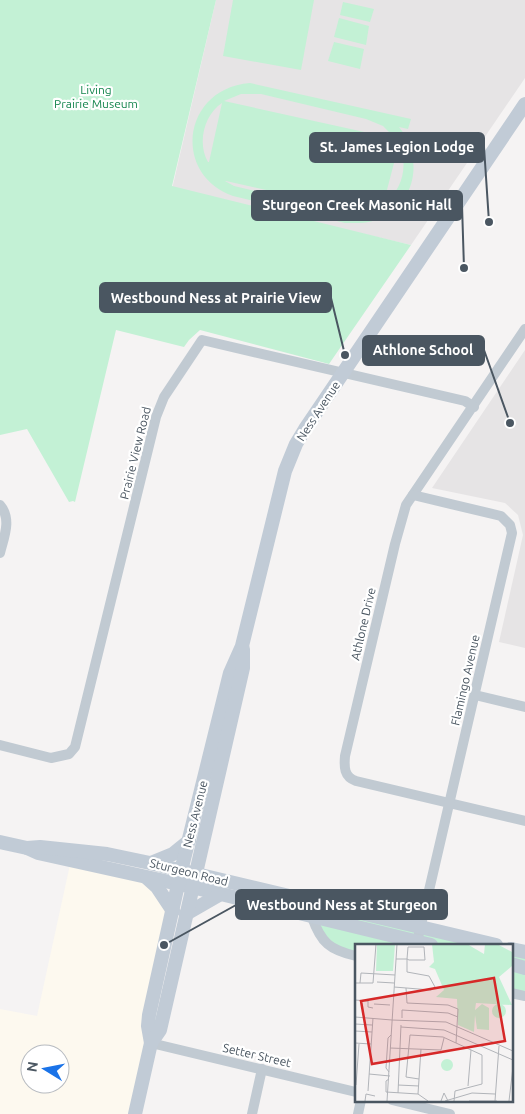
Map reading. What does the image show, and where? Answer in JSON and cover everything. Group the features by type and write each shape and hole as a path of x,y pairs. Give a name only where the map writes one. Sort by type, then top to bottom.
{"main road":[{"name":"Ness Avenue","path":"189,877 189,841 230,673 242,646 285,470 296,444 525,104"},
{"name":"Ness Avenue","path":"135,1114 152,1043 148,1026 149,1015 189,877 243,668 242,646"},
{"path":"150,863 173,854 189,841"},
{"name":"Sturgeon Road","path":"0,842 27,848 38,853 178,885"},
{"name":"Sturgeon Road","path":"27,848 40,847 107,854 150,863 189,877 492,944"},
{"path":"147,877 179,913 219,895"},
{"name":"Ness Avenue","path":"179,913 178,885 189,877"},
{"name":"Sturgeon Road","path":"189,877 219,895 426,944"},
{"path":"512,949 525,952"},
{"path":"512,964 525,968"}],"street":[{"name":"Athlone Drive","path":"525,329 406,505 402,515 344,767 346,774 351,780 356,782 525,821"},
{"name":"Prairie View Road","path":"0,745 51,758 68,754 75,747 158,411 164,397 202,340 464,401 474,407"},
{"name":"Flamingo Avenue","path":"413,495 501,516 510,525 512,533 417,942"},
{"path":"0,505 4,509 7,520 0,553"},
{"path":"474,695 525,707"},
{"path":"312,917 316,929 327,945 338,952 355,956"},
{"path":"512,993 525,996"},
{"name":"Setter Street","path":"152,1043 355,1092"},
{"path":"252,1114 262,1069"},
{"path":"400,1102 450,1114"}],"shaded area":[{"path":"216,0 525,0 525,78 411,245 172,189"},
{"path":"525,350 525,648 499,642 523,535 518,515 505,503 432,488"},
{"path":"71,860 147,877 173,911 133,1114 0,1114 0,1009 37,1016"}],"green space":[{"name":"Living Prairie Museum","path":"0,0 216,0 172,186 411,245 329,364 200,330 184,347 116,330 75,502 69,502 27,429 0,435"},
{"path":"233,0 314,0 301,70 223,56"},
{"path":"343,2 374,9 370,22 340,15"},
{"path":"339,18 369,26 366,45 334,37"},
{"path":"334,42 364,49 360,69 328,61"},
{"path":"250,83 411,119 408,129 399,127 407,139 412,152 414,166 408,192 400,204 390,213 376,220 365,223 345,223 233,196 213,185 200,170 193,152 193,133 199,115 210,100 227,88","holes":["241,94 261,94 366,119 383,126 396,139 224,101","222,103 208,162 203,146 204,130 216,108","399,144 403,161 402,178 395,193 383,205","225,181 363,212 343,212 234,186"]},
{"path":"301,899 492,944 355,944 355,956 338,952 312,917 298,914"},
{"path":"512,949 525,952 525,996 512,993"}],"place":[{"name":"St. James Legion Lodge","path":"489,222"},
{"name":"Sturgeon Creek Masonic Hall","path":"464,268"},
{"name":"Westbound Ness at Prairie View","path":"345,355"},
{"name":"Athlone School","path":"510,423"},
{"name":"Westbound Ness at Sturgeon","path":"164,945"}]}
